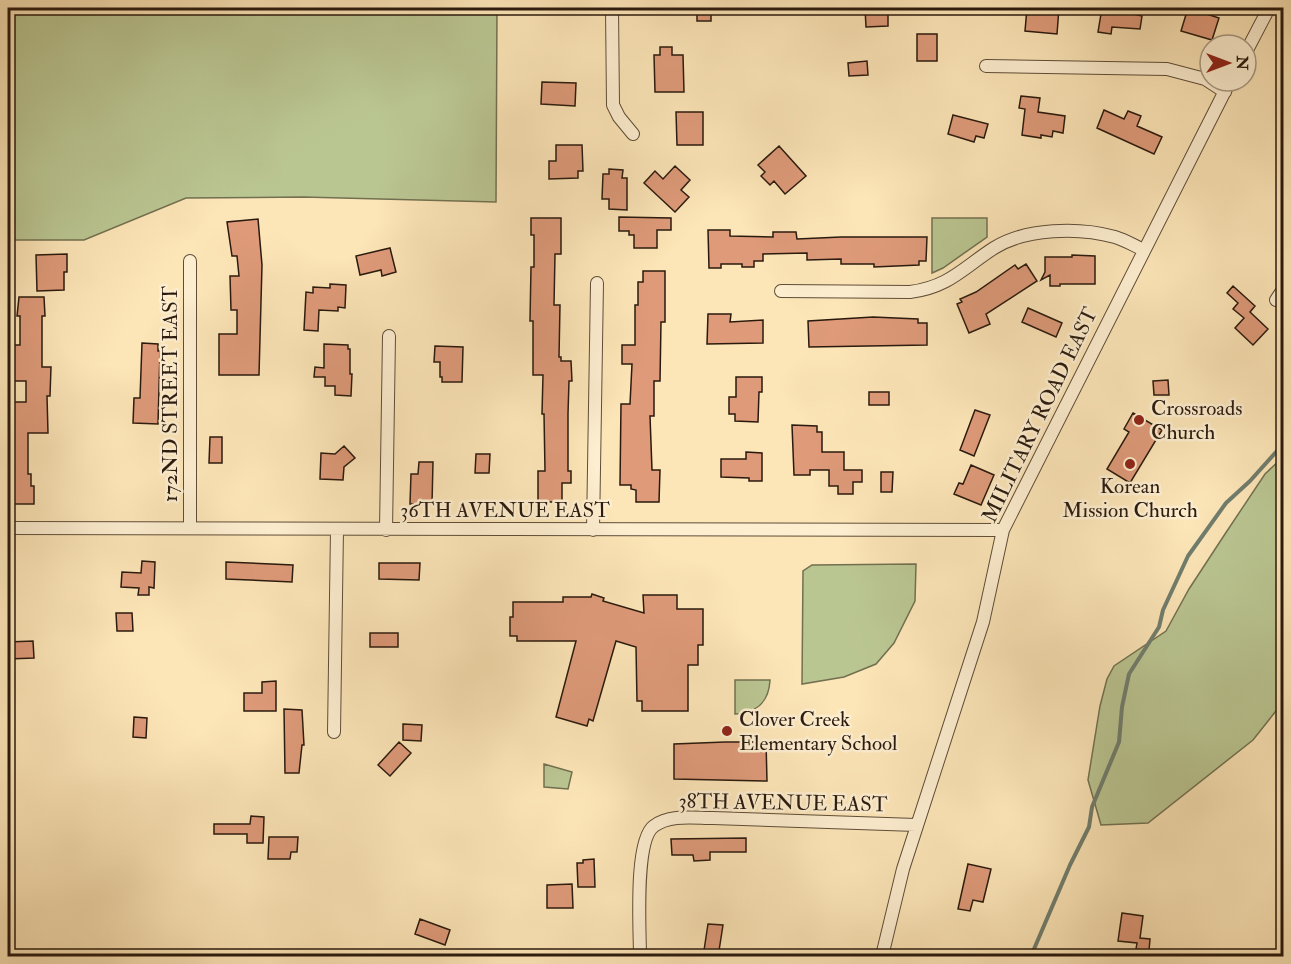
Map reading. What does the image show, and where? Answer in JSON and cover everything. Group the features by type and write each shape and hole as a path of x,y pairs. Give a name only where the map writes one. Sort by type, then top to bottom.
{"street":[{"path":"612,8 613,105 619,117 633,134"},
{"path":"1256,33 1269,8"},
{"path":"986,66 1167,69 1198,77"},
{"name":"MILITARY ROAD EAST","path":"882,957 894,900 916,825 977,642 1003,530 1224,93"},
{"path":"781,291 910,292 927,290 952,279 1002,244 1039,232 1102,234 1144,250"},
{"name":"172ND STREET EAST","path":"190,261 190,527"},
{"path":"593,530 597,283"},
{"path":"1276,300 1284,288"},
{"path":"386,530 388,336"},
{"name":"36TH AVENUE EAST","path":"8,528 1003,530"},
{"path":"334,732 337,530"},
{"name":"38TH AVENUE EAST","path":"640,957 642,858 651,828 662,822 682,818 916,825"}],"green space":[{"path":"8,8 497,8 496,202 303,197 186,198 84,240 8,240"},
{"path":"932,218 987,218 987,237 943,268 932,273"},
{"path":"1283,457 1283,702 1253,740 1148,823 1101,825 1088,780 1100,706 1107,679 1114,666 1166,631 1189,589 1265,474"},
{"path":"916,564 915,601 894,643 876,664 844,677 802,684 803,571 812,565"},
{"path":"735,680 770,680 767,694 760,705 755,709 735,714"},
{"path":"544,764 572,772 568,789 544,787"}],"building":[{"path":"697,8 711,8 711,21 697,21"},
{"path":"865,8 888,8 888,26 866,27"},
{"path":"1027,8 1059,8 1057,34 1025,31"},
{"path":"1102,8 1122,11 1123,8 1134,8 1133,14 1142,16 1140,29 1112,27 1111,34 1098,32"},
{"path":"1188,8 1219,18 1214,33 1198,33 1198,36 1181,31"},
{"path":"917,34 937,34 937,61 917,61"},
{"path":"660,47 672,47 672,55 683,55 684,92 655,92 654,55 660,55"},
{"path":"867,61 868,75 849,76 848,63"},
{"path":"542,82 576,83 575,106 541,104"},
{"path":"1021,96 1040,98 1038,112 1065,116 1063,133 1053,131 1052,137 1041,135 1041,138 1022,135 1025,109 1019,108"},
{"path":"1104,110 1124,119 1128,111 1141,116 1137,126 1162,137 1154,154 1097,128"},
{"path":"676,112 703,112 703,145 677,145"},
{"path":"953,115 988,124 984,138 976,136 974,142 948,134"},
{"path":"556,145 582,145 583,171 578,171 578,178 549,179 549,161 556,161"},
{"path":"779,146 806,176 785,194 774,181 770,185 761,176 765,172 758,165"},
{"path":"675,166 690,180 681,190 689,197 675,212 644,183 655,171 663,179"},
{"path":"609,169 623,170 622,178 627,178 627,210 609,209 609,199 602,199 603,174 609,174"},
{"path":"619,217 671,218 671,230 657,230 657,248 634,248 634,235 629,235 629,231 619,231"},
{"path":"531,218 561,218 561,254 555,254 554,305 560,305 559,357 561,361 571,361 572,381 569,381 568,414 568,471 571,471 571,483 562,483 562,502 538,502 538,471 545,471 544,414 542,414 543,375 533,375 533,321 530,321 534,235 531,235"},
{"path":"258,219 262,265 259,375 219,375 219,334 237,334 237,310 231,310 230,276 239,276 237,256 232,256 227,222"},
{"path":"708,230 730,230 730,236 773,237 773,232 796,232 797,239 927,237 926,261 919,261 919,265 874,267 874,264 841,264 841,259 807,260 807,253 763,254 763,261 754,261 754,267 742,267 742,264 721,264 721,268 709,268"},
{"path":"390,248 396,272 382,276 381,270 360,275 356,256"},
{"path":"67,254 64,290 37,291 36,255"},
{"path":"1072,255 1095,256 1095,284 1050,286 1050,275 1041,280 1045,272 1045,257 1072,257"},
{"path":"1026,264 1037,281 986,314 990,324 969,333 957,304 962,302 960,299 976,292 1015,265 1018,269"},
{"path":"643,271 665,271 665,322 661,322 660,381 654,381 654,416 650,416 652,470 660,470 659,502 636,502 636,490 631,489 631,485 620,485 621,404 630,404 632,364 622,364 622,345 635,345 635,305 638,305 638,282 643,282"},
{"path":"330,284 346,285 345,308 338,307 338,311 319,310 318,331 304,330 306,292 313,293 313,287 330,288"},
{"path":"1233,286 1255,306 1250,312 1268,329 1253,345 1235,328 1244,318 1233,309 1238,303 1227,293"},
{"path":"19,297 44,297 42,367 51,367 50,396 47,396 48,433 28,433 28,474 31,474 31,486 34,486 34,504 8,504 8,402 26,402 26,381 8,381 8,366 13,366 12,345 20,345 20,316 17,316"},
{"path":"1028,308 1062,323 1056,337 1022,322"},
{"path":"708,314 731,314 730,322 763,320 763,343 707,344"},
{"path":"873,317 918,319 918,323 927,323 927,345 809,347 808,321"},
{"path":"142,343 158,344 158,351 160,351 158,424 133,423 134,398 140,398"},
{"path":"324,344 348,345 350,374 352,374 351,396 335,395 335,386 325,386 325,377 314,377 315,367 324,368"},
{"path":"435,346 463,347 462,382 442,382 440,362 434,362"},
{"path":"736,377 762,377 758,422 735,421 735,414 729,414 729,397 736,397"},
{"path":"1168,380 1169,395 1154,395 1153,381"},
{"path":"869,392 889,392 889,405 869,405"},
{"path":"975,410 990,415 974,456 960,450"},
{"path":"1133,413 1162,430 1130,483 1107,469 1129,432 1124,429"},
{"path":"792,425 817,426 817,432 822,432 822,452 844,452 844,470 862,470 862,482 853,482 853,494 838,494 838,486 829,486 829,470 810,470 810,475 794,475"},
{"path":"210,437 222,437 222,463 209,463"},
{"path":"344,446 355,458 344,467 343,480 320,479 321,453 335,454"},
{"path":"746,452 762,453 762,481 721,477 721,459 746,459"},
{"path":"476,454 490,454 489,473 475,473"},
{"path":"419,462 433,462 432,504 410,504 411,474 418,474"},
{"path":"971,465 994,475 981,505 954,494 959,483 963,484"},
{"path":"881,472 893,472 892,492 881,492"},
{"path":"142,561 155,562 154,588 149,587 149,595 138,595 139,588 121,587 122,572 141,573"},
{"path":"226,562 293,565 292,582 226,579"},
{"path":"379,563 420,563 419,580 379,579"},
{"path":"592,594 604,598 603,601 644,613 643,595 677,595 677,609 703,609 703,645 698,645 698,665 688,665 688,711 642,711 642,701 637,701 636,647 616,641 593,721 589,719 587,726 556,717 576,641 517,641 517,636 510,636 513,602 563,602 563,597 591,597"},
{"path":"116,613 132,613 133,631 117,631"},
{"path":"370,633 398,633 398,647 370,647"},
{"path":"33,641 34,658 8,659 8,642"},
{"path":"276,681 276,711 244,711 244,693 262,693 262,682"},
{"path":"284,709 302,710 304,745 302,745 299,773 285,773"},
{"path":"134,717 147,718 146,738 133,737"},
{"path":"403,724 422,725 421,741 403,740"},
{"path":"399,742 411,753 390,776 378,765"},
{"path":"766,742 767,781 674,779 674,744"},
{"path":"251,816 264,817 263,843 247,843 247,834 214,834 214,824 250,824"},
{"path":"269,837 298,837 297,852 291,852 290,859 268,859"},
{"path":"746,838 746,852 710,852 710,860 694,861 693,855 672,855 671,839"},
{"path":"594,859 595,887 578,887 577,863"},
{"path":"968,864 991,869 983,902 973,900 970,911 958,909"},
{"path":"572,884 573,908 547,908 547,885"},
{"path":"1122,913 1143,916 1140,938 1150,939 1149,951 1136,949 1137,943 1118,941"},
{"path":"420,919 450,930 445,945 415,934"},
{"path":"708,924 723,925 718,957 703,957"}],"waterway":[{"path":"1031,956 1089,827 1092,807 1119,742 1122,707 1129,674 1159,627 1163,610 1188,556 1226,503 1250,481 1284,443"}],"place":[{"name":"Crossroads Church","path":"1139,420"},
{"name":"Korean Mission Church","path":"1130,464"},
{"name":"Clover Creek Elementary School","path":"727,731"}]}
